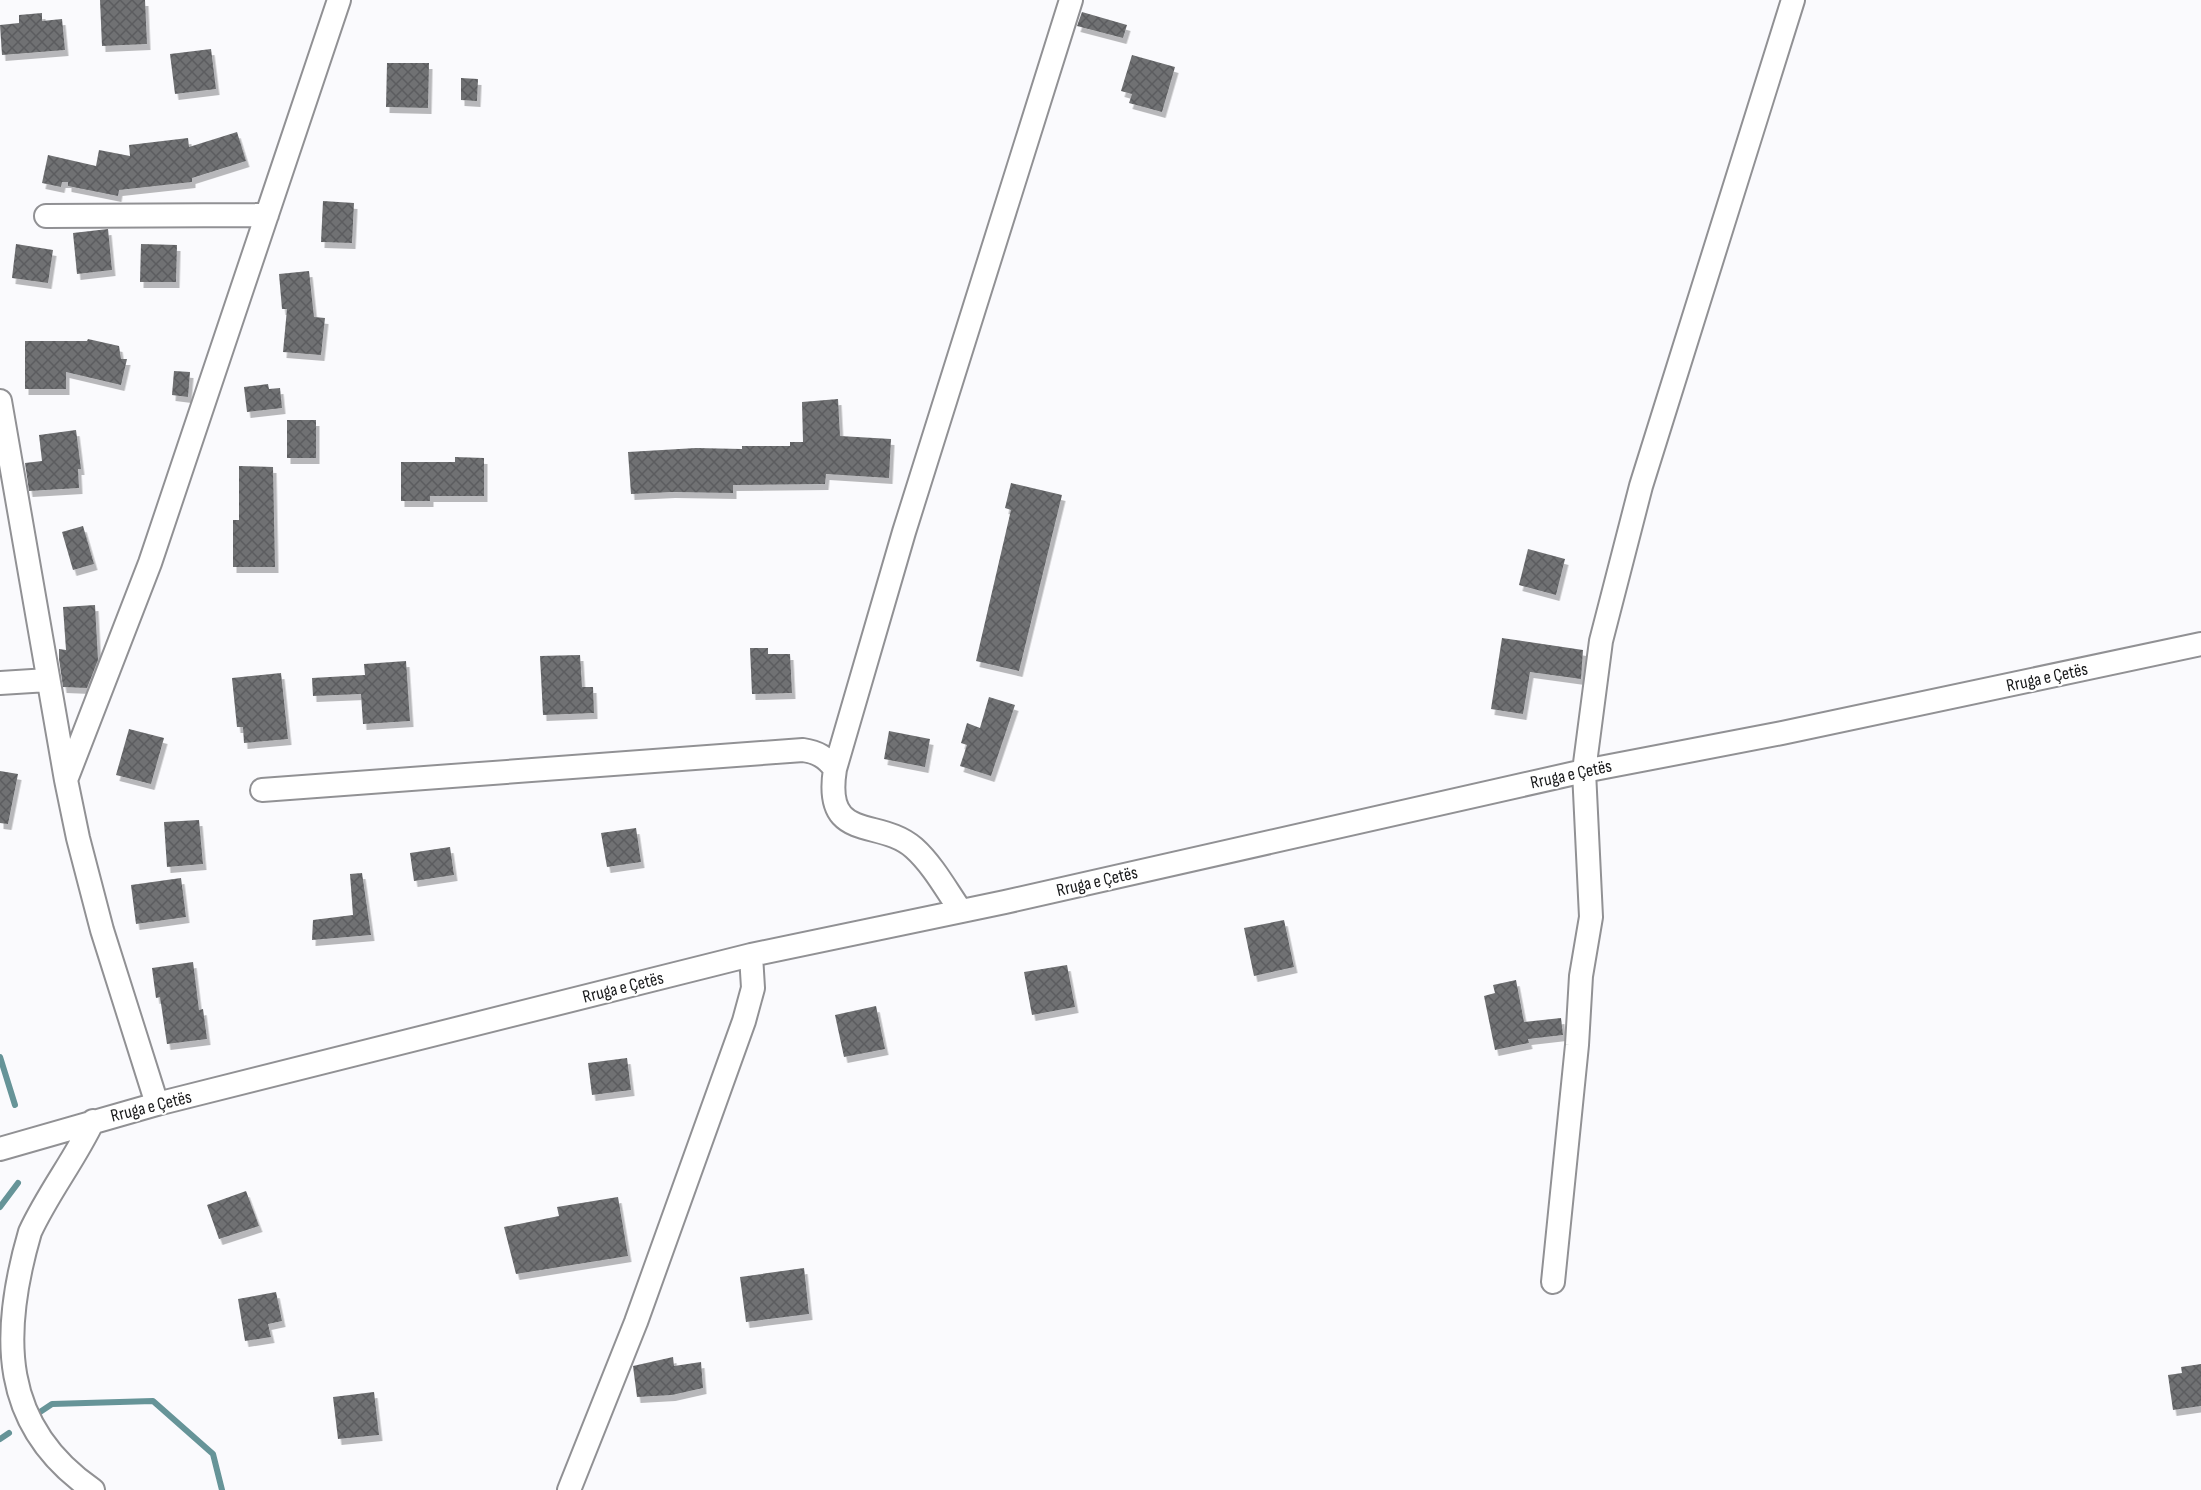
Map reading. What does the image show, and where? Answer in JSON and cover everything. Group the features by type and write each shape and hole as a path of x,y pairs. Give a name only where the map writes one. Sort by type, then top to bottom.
{"street":[{"path":"66,780 150,563 339,0"},
{"path":"961,912 914,848 899,839 852,825 841,813 834,800 832,784 904,532 1071,0"},
{"path":"1553,1282 1578,1045 1581,976 1591,917 1584,771 1601,641 1641,486 1793,0"},
{"path":"46,216 267,215"},
{"path":"0,401 78,838 102,930 157,1104"},
{"name":"Rruga e Çetës","path":"0,1149 93,1120 751,955 961,912 1584,771 1793,731 2201,644"},
{"path":"0,683 48,680"},
{"path":"262,790 803,750 816,752 829,761 835,769"},
{"path":"569,1490 636,1322 744,1021 753,988 751,955"},
{"path":"93,1120 80,1148 50,1192 18,1257 9,1284 1,1332 6,1378 12,1401 23,1423 45,1453 93,1490"}],"building":[{"path":"100,0 145,0 147,44 102,46"},
{"path":"1082,12 1127,25 1123,38 1077,26"},
{"path":"42,13 42,21 62,19 65,50 2,55 0,25 19,23 19,15"},
{"path":"211,49 216,89 175,94 170,54"},
{"path":"1132,55 1175,67 1162,112 1129,103 1132,94 1121,91"},
{"path":"387,63 429,63 428,108 386,107"},
{"path":"461,78 478,79 477,101 461,100"},
{"path":"237,132 246,161 192,178 192,182 119,190 118,196 68,186 68,182 62,182 61,187 42,183 48,155 96,166 99,150 130,156 129,145 188,138 189,147"},
{"path":"323,201 354,203 352,243 321,242"},
{"path":"108,229 112,270 77,274 73,233"},
{"path":"16,244 53,250 48,283 12,278"},
{"path":"141,244 177,245 176,282 140,282"},
{"path":"309,271 314,317 325,318 321,355 283,352 287,309 282,309 279,274"},
{"path":"88,339 119,346 121,359 127,359 121,385 66,372 66,389 25,389 25,341 87,341"},
{"path":"174,371 190,372 188,397 172,395"},
{"path":"268,384 269,389 280,388 282,408 247,412 244,387"},
{"path":"838,399 840,436 891,439 889,478 826,474 825,484 733,485 733,493 631,494 628,452 790,446 790,442 803,442 802,402"},
{"path":"287,420 316,420 316,458 287,458"},
{"path":"76,430 81,469 78,469 79,488 29,491 25,463 42,461 39,435"},
{"path":"455,457 484,458 484,496 430,496 430,501 401,501 401,462 455,462"},
{"path":"239,466 273,467 275,567 233,567 233,520 239,520"},
{"path":"1011,483 1062,495 1019,671 976,661 1011,510 1005,508"},
{"path":"83,526 94,564 73,570 62,532"},
{"path":"1528,549 1565,559 1556,595 1519,585"},
{"path":"95,605 98,660 87,688 63,687 59,649 66,650 63,607"},
{"path":"1502,638 1583,650 1581,679 1530,672 1523,714 1491,709"},
{"path":"750,648 768,648 768,654 790,654 792,693 752,694"},
{"path":"580,655 582,687 593,687 594,713 543,715 540,656"},
{"path":"406,661 410,721 363,724 361,694 313,696 312,678 365,675 364,664"},
{"path":"281,673 288,739 244,743 243,727 237,727 232,678"},
{"path":"989,697 1015,705 991,776 960,766 967,745 961,743 967,723 980,728"},
{"path":"129,729 164,738 151,784 116,775"},
{"path":"889,731 930,739 925,767 884,759"},
{"path":"0,771 18,774 8,824 0,823"},
{"path":"199,820 203,864 167,867 164,822"},
{"path":"636,828 641,862 607,867 601,833"},
{"path":"450,847 454,875 414,881 410,853"},
{"path":"362,873 371,935 312,940 313,920 353,915 350,874"},
{"path":"181,878 186,917 136,924 131,885"},
{"path":"1284,920 1294,967 1254,976 1244,928"},
{"path":"193,962 199,1010 203,1009 207,1039 167,1044 160,997 156,998 152,968"},
{"path":"1067,965 1075,1007 1032,1015 1024,972"},
{"path":"1516,980 1524,1022 1561,1018 1563,1035 1528,1039 1529,1043 1495,1050 1484,996 1495,993 1493,985"},
{"path":"876,1006 885,1049 844,1057 835,1015"},
{"path":"627,1058 631,1090 592,1095 588,1063"},
{"path":"246,1191 259,1226 219,1239 207,1205"},
{"path":"618,1197 628,1256 516,1274 504,1227 559,1216 557,1207"},
{"path":"804,1268 809,1314 746,1322 740,1277"},
{"path":"276,1292 282,1321 268,1324 271,1337 245,1341 238,1299"},
{"path":"673,1357 674,1366 701,1362 703,1388 672,1395 637,1397 633,1366"},
{"path":"2201,1364 2201,1406 2173,1410 2168,1375 2182,1373 2181,1367"},
{"path":"374,1392 379,1435 338,1439 333,1397"}],"waterway":[{"path":"0,1057 15,1105"},
{"path":"0,1207 18,1183"},
{"path":"37,1414 52,1404 153,1401 213,1454 222,1490"},
{"path":"0,1439 9,1433"}]}
